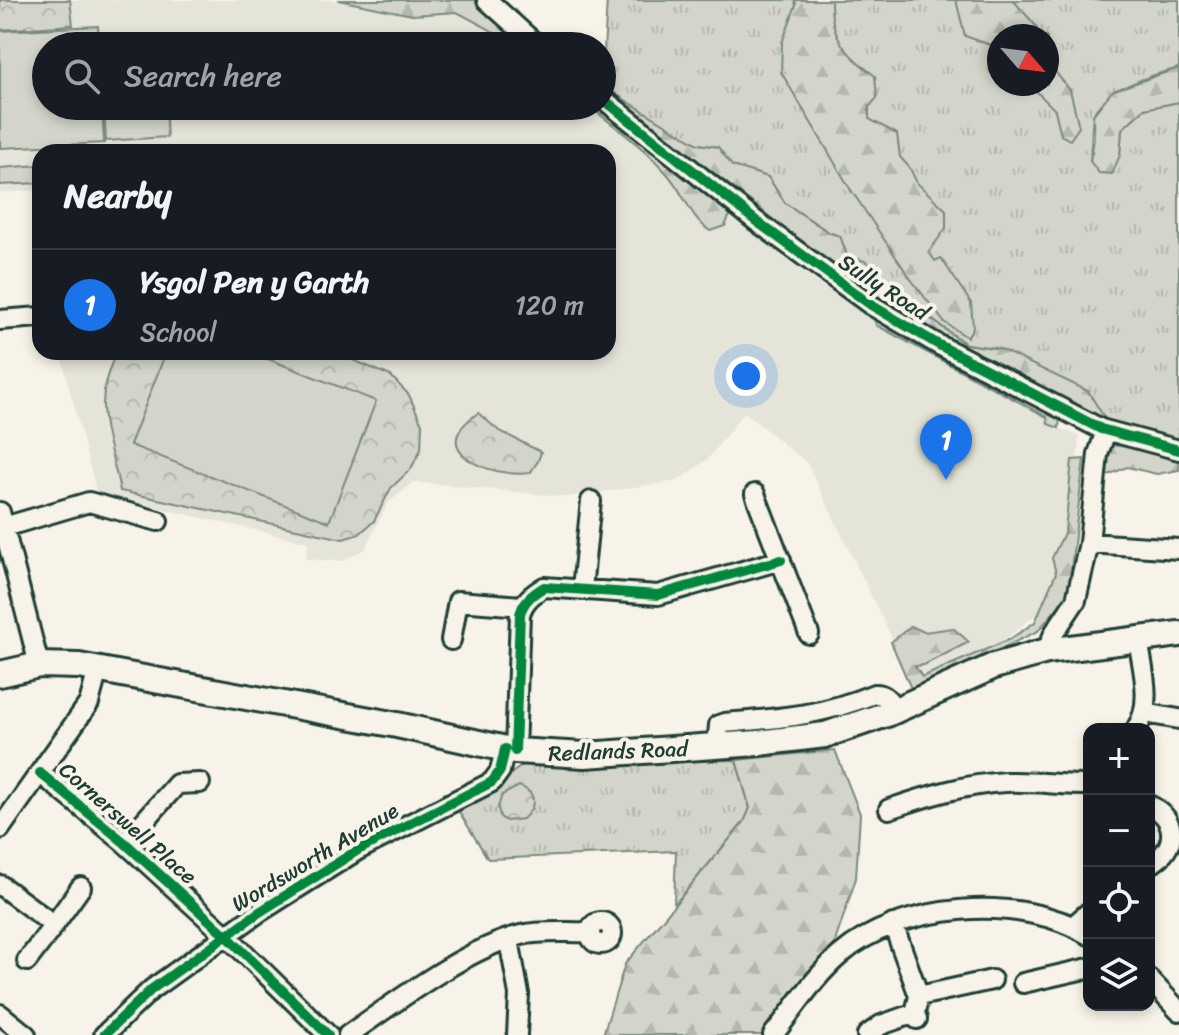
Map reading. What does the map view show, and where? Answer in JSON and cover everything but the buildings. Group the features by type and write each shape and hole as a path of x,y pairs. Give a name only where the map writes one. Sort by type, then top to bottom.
{"main road":[{"name":"Redlands Road","path":"0,674 39,665 98,669 510,750 585,755 825,735 895,710 994,666 1047,651 1179,634"}],"street":[{"path":"487,0 522,32"},
{"name":"Sully Road","path":"616,109 842,286 939,345 1106,431 1179,450"},
{"path":"0,320 32,318"},
{"path":"1047,651 1054,633 1076,600 1089,543 1098,454 1106,431"},
{"path":"755,494 809,634"},
{"path":"582,589 591,501"},
{"path":"39,665 2,519 89,502 158,521"},
{"path":"1089,543 1179,549"},
{"path":"510,750 522,606 531,595 544,587 658,595 781,560"},
{"path":"451,640 458,601 522,606"},
{"path":"1138,639 1146,699 1140,721 1179,719"},
{"path":"0,829 89,703 98,669"},
{"name":"Wordsworth Avenue","path":"104,1035 152,989 225,936 358,850 492,782 510,750"},
{"name":"Cornerswell Place","path":"40,773 125,843 328,1035"},
{"path":"125,843 177,784 200,783"},
{"path":"889,809 944,792 987,784 1083,785"},
{"path":"1155,808 1174,819 1170,844 1155,860"},
{"path":"0,885 54,925"},
{"path":"27,961 81,887"},
{"path":"773,1035 838,956 861,939 893,924 948,911 982,909 1019,912 1081,930"},
{"path":"893,924 917,1009"},
{"path":"348,1035 460,962 509,940 532,934 590,932"},
{"path":"509,940 519,994 517,1035"},
{"path":"1023,983 1083,969"},
{"path":"867,1035 881,1025 917,1009 992,980"},
{"path":"1155,984 1176,1002"},
{"path":"0,1014 26,1035"}],"shaded area":[{"path":"0,0 346,0 409,12 457,12 493,32 32,32 32,120 607,120 817,282 874,319 876,325 1047,417 1048,424 1079,436 1074,530 1063,593 1004,640 914,684 807,463 744,412 708,459 677,481 567,497 414,482 388,503 365,549 343,561 306,559 308,542 97,494 62,360 616,360 616,144 32,144 32,191 0,193"}],"green space":[{"path":"0,0 70,0 73,25 0,30"},
{"path":"338,0 489,0 519,32 493,32 457,12 412,15"},
{"path":"607,0 1179,0 1179,68 1117,91 1098,107 1092,121 1090,161 1120,155 1122,129 1144,109 1179,102 1179,442 1110,427 1000,349 966,344 905,300 867,262 847,255 840,236 830,233 785,203 768,177 732,166 718,147 698,144 616,94 616,32 605,32"},
{"path":"795,0 831,0 833,25 842,44 875,76 877,98 869,107 869,119 897,134 900,157 917,183 946,210 946,228 929,252 935,261 941,258 971,303 973,328 967,337 944,322 910,278 849,187 781,72 782,43 796,5"},
{"path":"956,0 1013,0 1034,24 987,24 987,44 965,36"},
{"path":"98,26 98,32 32,32 32,120 103,120 104,143 32,144 32,146 0,148 0,31"},
{"path":"1179,68 1179,102 1144,109 1122,129 1120,155 1112,174 1099,173 1090,161 1094,140 1093,115 1112,91"},
{"path":"1059,77 1070,90 1079,127 1070,140 1061,135 1055,110 1041,96 1059,96"},
{"path":"616,94 698,144 718,147 732,166 768,177 785,203 830,233 840,236 847,255 867,262 905,300 965,344 1000,349 1088,391 1110,427 876,304 754,204 616,100"},
{"path":"616,118 725,207 730,215 725,226 710,231 703,226 660,166 607,120"},
{"path":"105,120 166,120 167,137 106,141"},
{"path":"32,166 32,183 0,185 0,168"},
{"path":"874,319 943,352 1060,417 1059,428 1048,424 1047,417 876,325"},
{"path":"114,360 353,360 391,376 409,395 422,424 421,449 411,469 391,488 374,521 359,534 343,539 120,491 104,421 104,388"},
{"path":"163,360 271,360 376,401 329,522 130,445"},
{"path":"478,413 498,430 541,452 530,473 498,471 482,466 468,460 459,450 457,440 462,427"},
{"path":"1110,445 1140,448 1179,458 1179,470 1157,474 1127,467 1106,476 1102,461"},
{"path":"1084,459 1068,595 1038,631 912,691 891,642 911,626 924,632 953,628 969,642 924,665 915,666 922,677 1010,639 1035,622 1056,573 1052,558 1065,531 1072,460"},
{"path":"835,750 860,814 856,878 831,954 765,1035 603,1035 625,964 744,822 750,808 736,760"},
{"path":"736,760 750,809 744,822 674,905 676,851 488,859 458,810 529,761"},
{"path":"519,786 532,796 531,810 523,819 506,821 500,817 498,807 502,795"}],"cycle path":[{"path":"616,109 756,221 871,305 939,345 1101,429 1179,450"},
{"path":"515,751 520,614 526,601 536,592 544,587 658,595 781,560"},
{"path":"104,1035 152,989 258,913 358,850 492,782 500,771 505,749"},
{"path":"40,773 125,843 230,939 328,1035"}],"place":[{"name":"Ysgol Pen y Garth","path":"946,480"}]}
